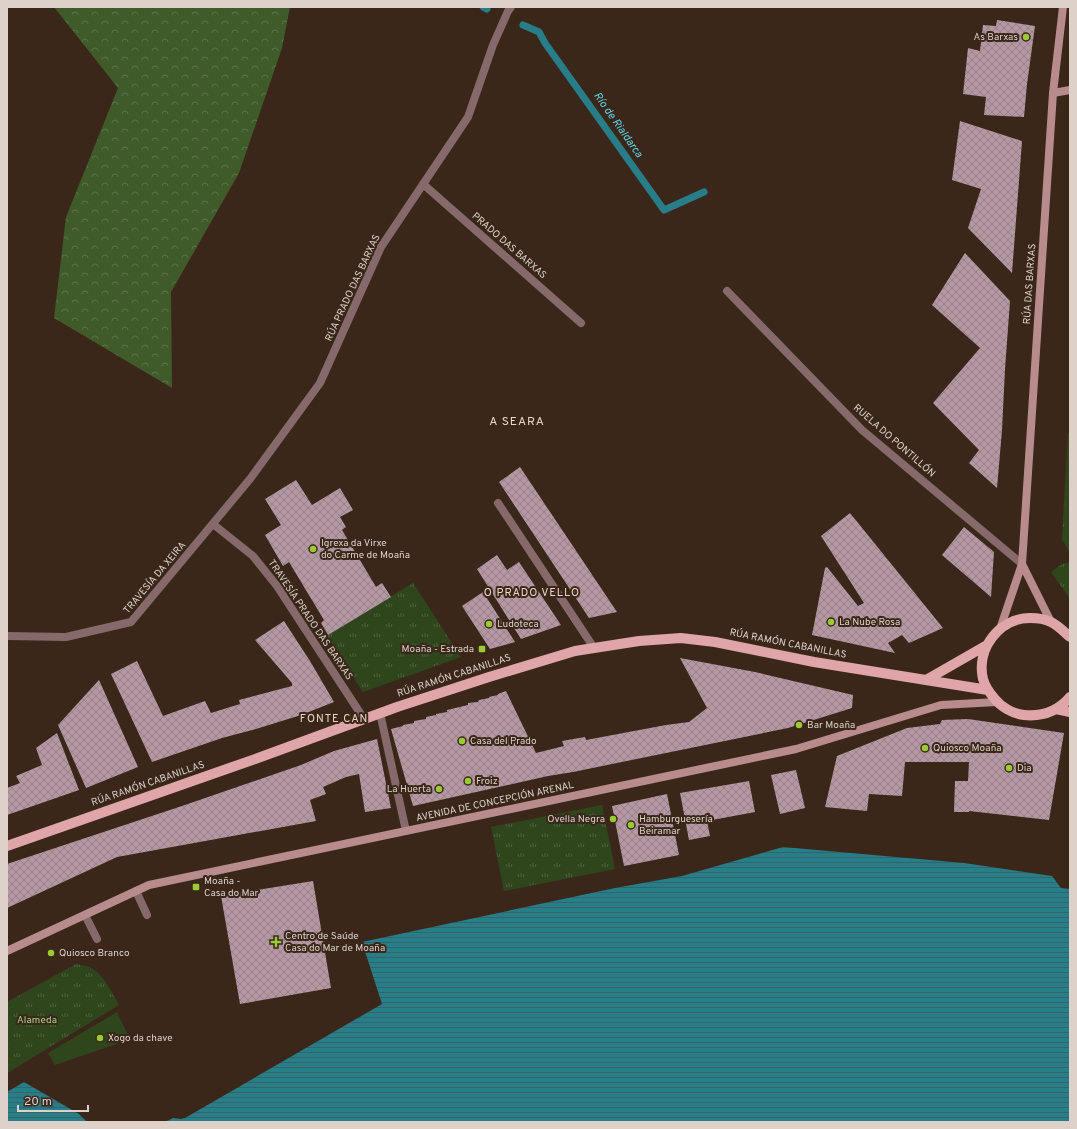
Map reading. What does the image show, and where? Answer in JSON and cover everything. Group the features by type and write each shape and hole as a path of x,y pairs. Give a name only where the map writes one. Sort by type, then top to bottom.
{"main road":[{"path":"1070,637 1051,622 1038,618 1025,618 1012,622 1000,629 993,636 987,645 983,656 982,667 988,690 997,702 1007,710 1019,715 1032,716 1044,714 1056,709 1065,703 1070,697"},
{"name":"RÚA RAMÓN CABANILLAS","path":"7,846 258,758 380,713 489,677 575,651 639,641 681,638 715,642 814,662 988,690"},
{"path":"926,680 987,645"},
{"path":"1056,709 1070,712"}],"street":[{"name":"RÚA PRADO DAS BARXAS","path":"213,524 250,479 320,383 381,247 468,117 493,45 511,7"},
{"name":"RÚA DAS BARXAS","path":"1000,629 1022,564 1053,93 1063,7"},
{"path":"1053,93 1070,90"},
{"name":"PRADO DAS BARXAS","path":"423,184 581,323"},
{"name":"RUELA DO PONTILLÓN","path":"727,291 862,430 1022,564"},
{"path":"498,503 594,648"},
{"name":"TRAVESÍA DA XEIRA","path":"7,636 66,637 131,622 213,524"},
{"name":"TRAVESÍA PRADO DAS BARXAS","path":"213,524 254,556 277,586 364,719"},
{"path":"1022,564 1051,622"},
{"name":"AVENIDA DE CONCEPCIÓN ARENAL","path":"7,952 149,885 796,749 941,705 997,702"},
{"path":"380,713 406,831"},
{"path":"136,891 146,915"},
{"path":"85,915 97,939"}],"green space":[{"path":"54,7 290,7 282,48 239,173 171,292 172,388 54,318 66,217 118,88"},
{"path":"1068,433 1070,433 1070,553 1062,539"},
{"path":"1070,562 1070,599 1051,572 1062,564"},
{"path":"413,583 461,657 363,692 326,636"},
{"path":"602,805 615,869 504,891 491,827"},
{"name":"Alameda","path":"76,964 89,967 103,978 119,1005 7,1073 7,1002"},
{"name":"Xogo da chave","path":"117,1012 128,1035 125,1041 55,1065 48,1053"}],"water":[{"path":"783,847 964,863 1052,876 1061,888 1070,889 1070,1122 165,1122 173,1118 185,1118 382,1004 362,942 615,888 682,876"},
{"path":"24,1082 79,1114 87,1122 7,1122 7,1092"}],"building":[{"path":"997,20 1035,26 1024,117 984,115 986,97 963,94 968,48 980,51 983,25 996,26"},
{"path":"960,121 1022,141 1012,273 968,228 981,189 952,180"},
{"path":"965,253 1010,301 997,488 969,463 979,450 933,403 980,348 932,305"},
{"path":"520,467 617,612 589,618 499,482"},
{"name":"Igrexa da Virxe do Carme de Moaña","path":"296,480 312,505 340,488 353,510 340,517 346,527 342,530 376,587 382,583 391,597 328,635 321,623 324,620 289,562 283,566 265,535 281,525 265,499"},
{"path":"850,513 943,628 909,643 902,635 888,643 895,653 812,635 825,568 827,567 858,606 864,603 821,536"},
{"path":"964,527 994,552 991,597 942,555"},
{"path":"497,555 507,570 519,562 561,625 521,639 477,569"},
{"name":"Ludoteca","path":"483,592 515,642 490,649 462,606"},
{"path":"284,621 334,702 301,715 222,738 152,762 111,674 137,661 163,716 205,701 211,713 240,704 239,700 292,686 292,683 255,640"},
{"path":"680,658 755,672 853,695 852,708 788,728 548,776 413,806 391,729 414,723 414,721 426,719 426,717 447,712 447,710 468,705 468,703 478,702 479,700 498,695 506,691 536,753 564,746 562,741 585,737 586,740 689,722 707,708"},
{"path":"99,680 138,767 86,788 58,725"},
{"path":"968,719 1064,733 1049,820 969,811 954,812 955,781 968,781 969,762 905,762 902,796 869,794 867,811 825,807 837,756 907,728 940,724 942,720"},
{"path":"57,733 79,790 7,815 7,788 20,783 16,776 42,765 36,748"},
{"path":"377,739 391,808 365,812 359,774 346,777 323,787 326,794 310,800 316,821 117,857 7,908 7,864 301,765 334,751"},
{"path":"796,770 805,808 780,814 771,775"},
{"path":"749,781 755,812 707,821 710,836 689,840 680,793"},
{"path":"667,794 679,855 624,866 612,806"},
{"name":"Centro de Saúde Casa do Mar de Moaña","path":"313,881 331,988 240,1004 221,896"}],"waterway":[{"name":"Río de Rialdarca","path":"483,7 487,9"},
{"name":"Río de Rialdarca","path":"523,25 539,32 545,43 664,210 704,192"}],"place":[{"name":"As Barxas","path":"1026,37"},
{"name":"Igrexa da Virxe do Carme de Moaña","path":"313,549"},
{"name":"La Nube Rosa","path":"831,622"},
{"name":"Ludoteca","path":"489,624"},
{"name":"Moaña - Estrada","path":"482,649"},
{"name":"Bar Moaña","path":"799,725"},
{"name":"Casa del Prado","path":"462,741"},
{"name":"Quiosco Moaña","path":"925,748"},
{"name":"Dia","path":"1009,768"},
{"name":"Froiz","path":"468,781"},
{"name":"La Huerta","path":"439,789"},
{"name":"Ovella Negra","path":"613,819"},
{"name":"Hamburguesería Beiramar","path":"631,825"},
{"name":"Moaña - Casa do Mar","path":"196,887"},
{"name":"Centro de Saúde Casa do Mar de Moaña","path":"276,942"},
{"name":"Quiosco Branco","path":"51,953"},
{"name":"Xogo da chave","path":"100,1038"}],"district":[{"name":"A SEARA","path":"517,422"},
{"name":"O PRADO VELLO","path":"532,593"},
{"name":"FONTE CAN","path":"334,719"}]}
